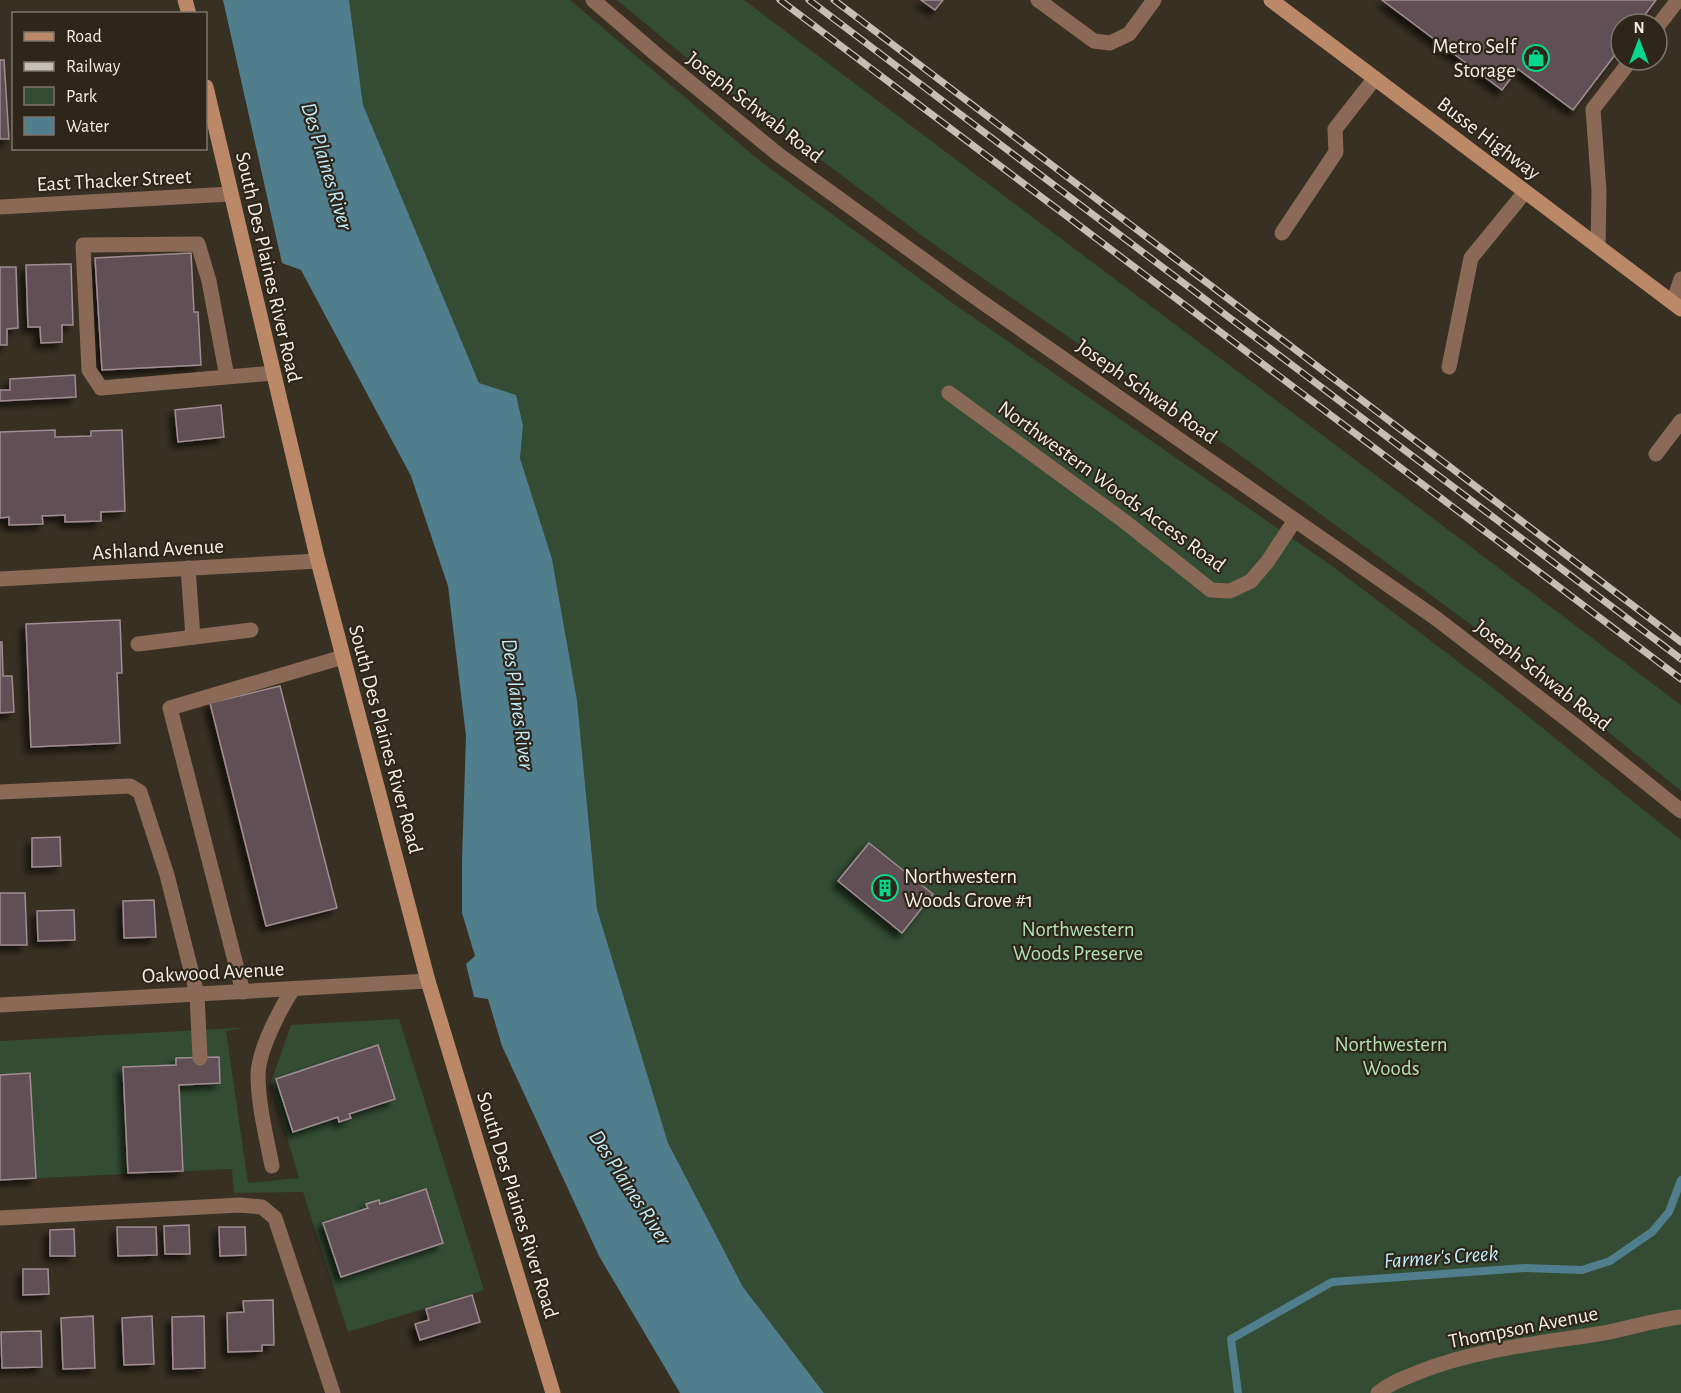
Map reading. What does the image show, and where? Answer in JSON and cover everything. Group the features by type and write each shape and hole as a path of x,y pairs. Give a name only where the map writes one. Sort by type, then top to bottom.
{"main road":[{"name":"Busse Highway","path":"1271,0 1677,306"},
{"name":"South Des Plaines River Road","path":"207,91 318,561 428,981 553,1393"}],"street":[{"name":"Joseph Schwab Road","path":"593,0 779,155 979,300 1437,619 1681,811"},
{"path":"1038,0 1094,41 1110,43 1129,34 1154,0"},
{"path":"1669,12 1678,0"},
{"path":"1598,246 1599,191 1593,109 1622,72"},
{"path":"1282,233 1336,152 1335,129 1375,78"},
{"path":"1449,367 1471,258 1525,192"},
{"name":"East Thacker Street","path":"0,207 230,194"},
{"path":"227,377 209,281 198,244 83,245 89,370 101,388 273,373"},
{"path":"1677,306 1681,279"},
{"name":"Northwestern Woods Access Road","path":"949,393 1124,521 1210,590 1230,591 1251,581 1268,561 1295,520"},
{"path":"1656,454 1681,421"},
{"name":"Ashland Avenue","path":"0,579 318,561"},
{"path":"188,568 193,637"},
{"path":"138,644 251,630"},
{"path":"243,992 170,708 343,657"},
{"path":"0,792 130,786 140,792 167,875 197,994 200,1058"},
{"name":"Oakwood Avenue","path":"0,1005 428,981"},
{"path":"272,1166 260,1108 258,1071 266,1042 293,989"},
{"path":"0,1218 240,1205 262,1207 275,1218 333,1393"},
{"name":"Thompson Avenue","path":"1378,1393 1389,1384 1446,1362 1616,1331 1655,1320 1681,1317"}],"green space":[{"name":"Northwestern Woods","path":"349,0 570,0 760,161 954,304 1332,566 1493,688 1681,840 1681,1393 824,1393 743,1287 668,1143 597,909 577,700 552,559 520,458 523,426 479,383 363,105"},
{"path":"617,0 744,0 1681,705 1681,791 1526,665 1233,450 936,246 753,109 735,98"},
{"path":"399,1019 484,1290 348,1332 303,1192 234,1193 232,1169 0,1180 0,1041","holes":["291,1025 271,1082 299,1178 248,1183 226,1031"]}],"water":[{"name":"Des Plaines River","path":"223,0 349,0 363,105 479,383 516,395 523,426 520,458 552,559 577,700 597,909 668,1143 743,1287 824,1393 680,1393 599,1256 502,1046 488,999 474,997 466,964 475,956 462,913 466,736 448,586 411,476 301,270 282,263"}],"building":[{"path":"921,0 943,0 935,10"},
{"name":"Metro Self Storage","path":"1382,0 1656,0 1647,12 1609,12 1609,63 1573,110 1518,69 1502,90"},
{"path":"0,60 4,60 9,139 0,139"},
{"path":"191,253 194,312 198,312 201,365 102,370 95,258"},
{"path":"71,264 73,325 62,325 62,342 41,343 40,327 28,327 26,265"},
{"path":"0,267 16,267 18,328 7,329 7,345 0,345"},
{"path":"75,375 76,397 0,401 0,390 10,390 10,379"},
{"path":"221,405 224,437 178,442 175,410"},
{"path":"55,430 55,437 91,436 91,431 122,430 125,511 101,512 101,521 65,522 65,515 42,516 43,524 9,525 9,517 0,518 0,432"},
{"path":"120,620 122,673 117,673 120,743 31,747 26,624"},
{"path":"0,642 2,642 3,676 12,676 14,712 0,713"},
{"path":"280,686 337,908 266,926 210,703"},
{"path":"60,837 61,866 32,867 32,838"},
{"name":"Northwestern Woods Grove #1","path":"869,843 933,894 902,933 838,881"},
{"path":"0,893 25,893 27,945 0,945"},
{"path":"154,900 156,937 124,938 123,901"},
{"path":"74,910 75,940 38,941 37,911"},
{"path":"378,1045 395,1099 349,1114 351,1118 339,1122 338,1117 293,1132 276,1079"},
{"path":"219,1057 220,1083 179,1085 183,1171 128,1173 123,1067 176,1065 176,1058"},
{"path":"30,1073 36,1178 0,1180 0,1075"},
{"path":"426,1189 443,1243 341,1277 323,1223 368,1208 366,1204 379,1200 380,1204"},
{"path":"189,1225 190,1254 165,1254 164,1226"},
{"path":"117,1227 156,1227 157,1255 118,1256"},
{"path":"219,1227 245,1227 246,1255 220,1256"},
{"path":"74,1229 75,1256 50,1256 50,1230"},
{"path":"23,1269 48,1269 49,1294 23,1295"},
{"path":"472,1295 480,1322 420,1340 415,1324 429,1320 426,1309"},
{"path":"273,1300 274,1345 262,1345 262,1351 228,1352 227,1313 244,1312 243,1301"},
{"path":"93,1316 95,1368 63,1369 61,1318"},
{"path":"152,1316 154,1364 124,1365 122,1318"},
{"path":"204,1316 205,1368 173,1369 172,1317"},
{"path":"41,1331 42,1367 2,1368 1,1332"}],"waterway":[{"name":"Farmer's Creek","path":"1238,1393 1231,1339 1332,1282 1525,1268 1582,1270 1610,1261 1652,1232 1669,1212 1681,1180"}],"railway":[{"path":"780,0 1681,679"},
{"path":"809,0 1681,659"},
{"path":"834,0 1681,642"}],"place":[{"name":"Metro Self Storage","path":"1536,58"},
{"name":"Northwestern Woods Grove #1","path":"885,888"}],"park label":[{"name":"Northwestern Woods Preserve","path":"1078,941"}]}
